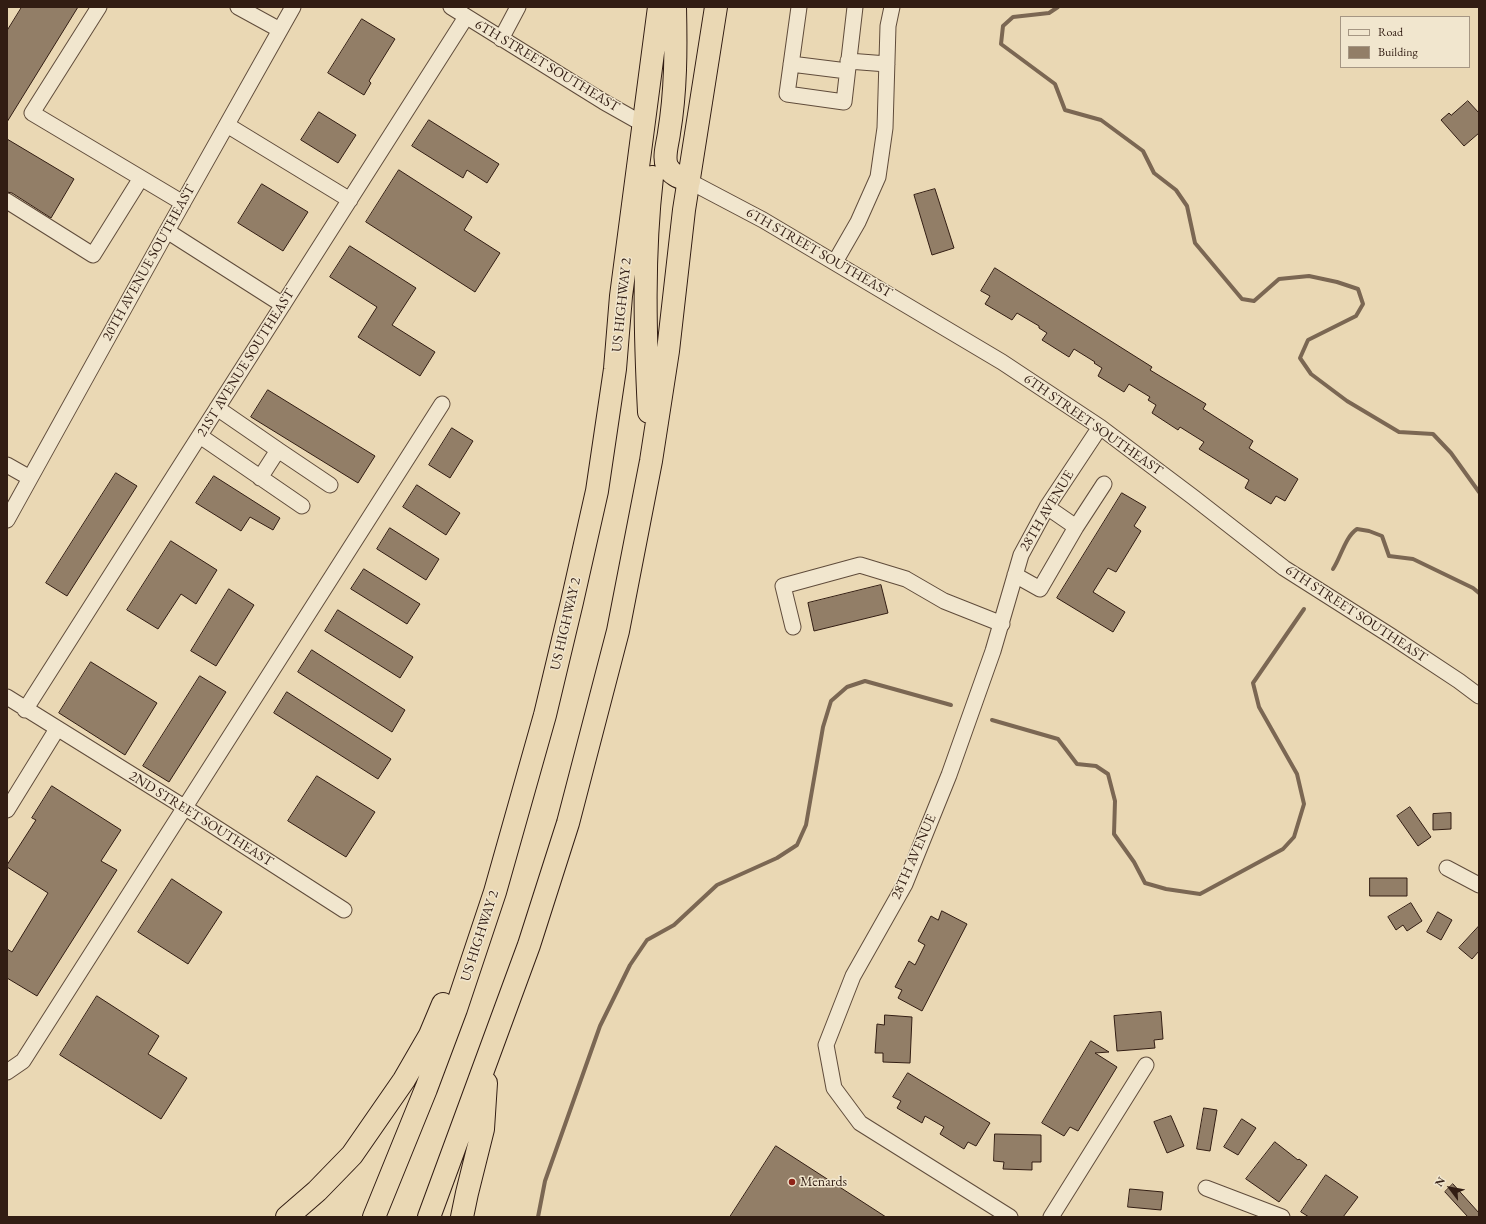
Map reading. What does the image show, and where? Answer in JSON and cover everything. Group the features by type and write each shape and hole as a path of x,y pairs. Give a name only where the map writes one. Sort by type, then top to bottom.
{"highway":[{"name":"US HIGHWAY 2","path":"374,1217 426,1089 456,1008 494,892 545,715 597,490 615,369 621,296 658,7"},
{"path":"675,7 676,38 674,94 666,152 667,166 674,175 689,181"},
{"path":"429,1217 529,945 568,823 618,631 651,461 668,351 684,210 716,7"},
{"path":"644,124 652,132 655,145 649,203 646,254 647,378 651,461"},
{"path":"288,1217 352,1156 404,1080 430,1035 494,892"},
{"path":"462,1217 483,1129 488,1058"}],"street":[{"path":"99,7 32,113 183,203"},
{"path":"238,7 280,30"},
{"name":"20TH AVENUE SOUTHEAST","path":"7,520 293,7"},
{"name":"6TH STREET SOUTHEAST","path":"451,7 604,102 644,124"},
{"path":"501,39 518,7"},
{"path":"799,7 787,94 844,102 855,7"},
{"path":"835,262 858,222 878,177 885,128 888,26 892,7"},
{"name":"21ST AVENUE SOUTHEAST","path":"26,710 466,17"},
{"path":"790,64 848,66 887,64"},
{"path":"227,125 350,200"},
{"path":"7,201 93,255 141,178"},
{"name":"6TH STREET SOUTHEAST","path":"689,181 763,220 1002,362 1100,427 1194,497 1284,568 1397,640 1479,696"},
{"path":"167,231 283,305"},
{"path":"7,1072 23,1061 442,404"},
{"path":"217,408 330,485"},
{"name":"28TH AVENUE","path":"1010,1217 860,1123 834,1088 826,1045 853,976 905,884 949,775 1002,624 1021,555 1047,507 1100,427"},
{"path":"200,436 302,506"},
{"path":"260,478 278,450"},
{"path":"7,465 30,478"},
{"path":"1015,575 1040,589 1076,527 1104,484"},
{"path":"1047,507 1076,527"},
{"path":"793,627 783,586 860,565 906,579 944,600 1002,624"},
{"path":"7,697 26,710"},
{"name":"2ND STREET SOUTHEAST","path":"26,710 344,910"},
{"path":"7,810 57,729"},
{"path":"1447,868 1479,885"},
{"path":"1051,1217 1146,1065"},
{"path":"1206,1188 1282,1217"}],"building":[{"path":"22,7 78,7 7,122 7,31"},
{"path":"362,19 395,39 369,81 371,83 364,95 328,73"},
{"path":"1468,101 1479,113 1479,133 1464,146 1441,120 1449,113 1451,115"},
{"path":"319,112 356,135 338,163 301,140"},
{"path":"429,120 499,164 487,183 467,170 463,178 412,146"},
{"path":"7,139 74,179 51,218 12,193 7,192"},
{"path":"399,170 472,217 464,230 500,253 475,292 366,222"},
{"path":"262,184 308,212 283,251 238,223"},
{"path":"935,189 954,248 932,255 914,195"},
{"path":"350,246 416,288 392,325 435,352 420,376 358,337 377,307 330,277"},
{"path":"995,268 1152,367 1150,370 1206,404 1203,409 1253,441 1249,448 1298,479 1285,501 1276,496 1271,504 1245,488 1249,480 1199,449 1204,442 1180,427 1178,430 1152,413 1156,405 1148,400 1150,397 1129,384 1124,392 1098,376 1102,368 1094,363 1095,362 1074,349 1069,357 1042,340 1047,333 1039,328 1039,326 1017,313 1012,320 985,304 990,296 981,291"},
{"path":"268,390 375,456 358,483 251,417"},
{"path":"452,428 473,441 450,478 429,465"},
{"path":"116,473 137,486 67,596 46,583"},
{"path":"214,476 280,518 273,530 250,517 241,531 196,503"},
{"path":"417,485 460,513 446,535 403,507"},
{"path":"1122,493 1146,507 1134,526 1141,531 1116,572 1108,568 1093,592 1125,612 1113,632 1057,598"},
{"path":"390,528 439,559 426,580 377,549"},
{"path":"171,541 217,570 196,604 181,594 158,629 127,610"},
{"path":"364,569 420,604 407,624 351,589"},
{"path":"881,585 888,613 814,631 808,603"},
{"path":"229,589 254,605 216,666 191,651"},
{"path":"338,610 413,657 400,678 325,631"},
{"path":"312,650 405,710 392,732 298,672"},
{"path":"91,662 157,703 125,755 59,713"},
{"path":"200,676 226,692 169,782 143,766"},
{"path":"287,692 391,759 378,779 274,713"},
{"path":"317,776 375,812 346,857 288,821"},
{"path":"52,786 121,830 101,861 117,870 37,996 7,978 7,949 12,952 48,893 7,867 7,865 36,820 32,818"},
{"path":"1410,807 1431,837 1418,846 1397,816"},
{"path":"1451,813 1451,829 1433,830 1433,814"},
{"path":"1370,878 1407,878 1407,896 1370,896"},
{"path":"172,879 222,912 188,964 138,932"},
{"path":"1411,903 1422,921 1407,931 1403,925 1396,930 1388,917"},
{"path":"942,911 967,924 922,1011 898,998 902,990 895,987 909,961 915,965 925,945 918,941 931,916 938,920"},
{"path":"1438,912 1452,920 1441,940 1427,932"},
{"path":"1479,926 1479,951 1472,959 1459,948"},
{"path":"97,996 159,1036 148,1054 187,1078 161,1119 60,1055"},
{"path":"1161,1012 1163,1039 1154,1040 1155,1048 1117,1051 1114,1016"},
{"path":"885,1015 912,1017 910,1063 883,1062 883,1053 875,1053 877,1024 884,1025"},
{"path":"1091,1041 1109,1052 1095,1053 1117,1067 1078,1131 1070,1127 1064,1136 1042,1123"},
{"path":"908,1073 990,1123 976,1146 968,1142 964,1149 940,1134 944,1127 925,1116 922,1123 897,1108 901,1101 893,1097"},
{"path":"1204,1108 1217,1110 1210,1151 1197,1149"},
{"path":"1171,1116 1184,1146 1167,1153 1154,1122"},
{"path":"1242,1119 1256,1128 1238,1155 1224,1147"},
{"path":"995,1134 1041,1135 1041,1162 1032,1162 1032,1170 1003,1169 1004,1162 994,1161"},
{"path":"1275,1142 1307,1165 1279,1202 1246,1179"},
{"name":"Menards","path":"776,1146 886,1217 730,1217"},
{"path":"1326,1175 1358,1197 1343,1217 1309,1217 1301,1212"},
{"path":"1453,1184 1479,1213 1479,1217 1468,1217 1445,1192"},
{"path":"1130,1189 1163,1192 1161,1210 1128,1207"}],"waterway":[{"path":"1058,7 1049,13 1013,17 1003,26 1001,44 1055,84 1065,110 1101,120 1143,151 1154,173 1176,190 1187,206 1195,243 1242,299 1254,301 1279,279 1309,276 1337,282 1358,289 1363,304 1356,316 1308,340 1300,358 1311,374 1347,401 1399,432 1433,434 1451,453 1479,492"},
{"path":"1333,569 1346,542 1357,529 1369,531 1382,536 1389,556 1413,559 1473,588 1479,593"},
{"path":"992,720 1058,739 1077,764 1096,766 1108,774 1115,801 1114,834 1134,862 1145,883 1166,889 1200,894 1283,849 1294,837 1304,804 1297,774 1259,707 1253,683 1304,609"},
{"path":"538,1217 545,1181 600,1026 630,965 647,940 674,925 717,885 777,858 797,845 806,825 823,727 831,701 847,687 865,681 951,705"}],"place":[{"name":"Menards","path":"792,1182"}]}
